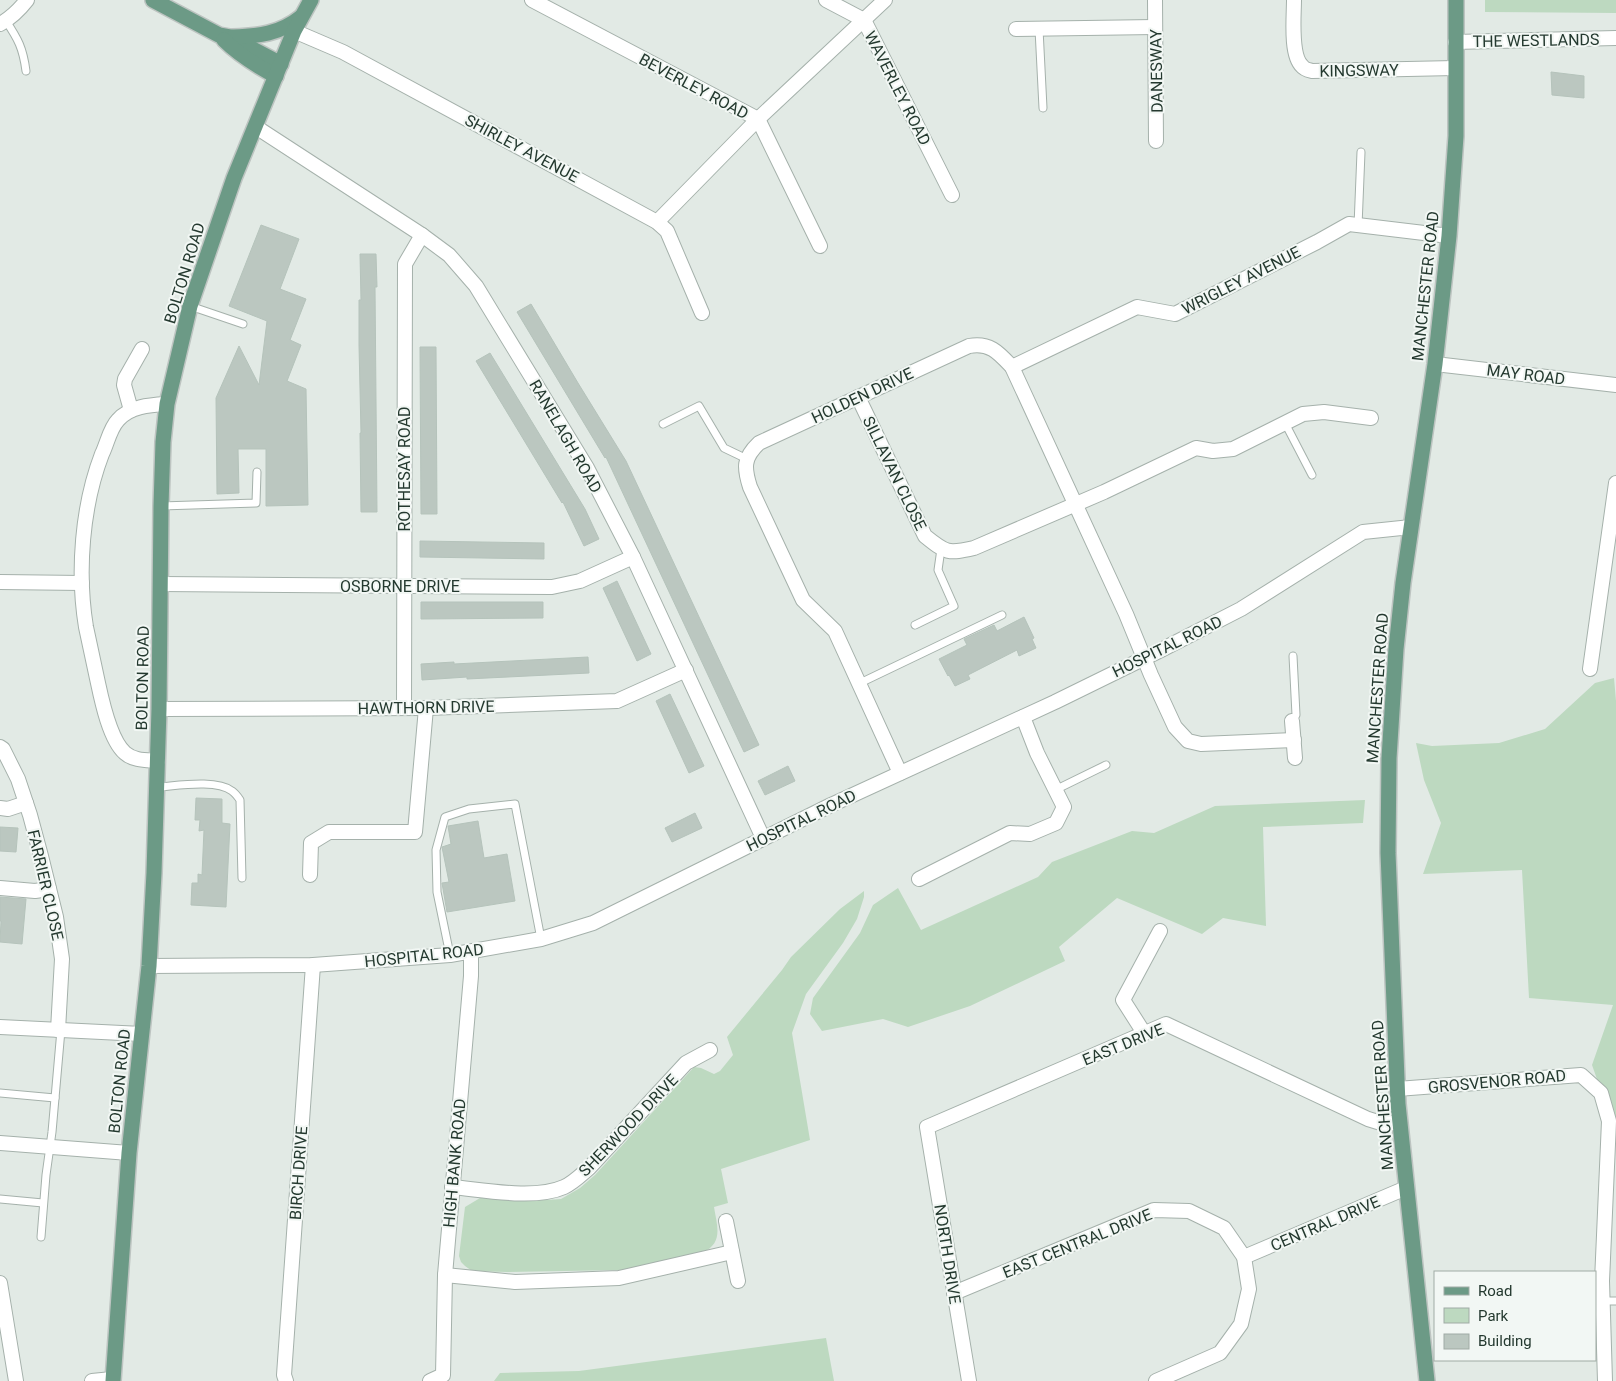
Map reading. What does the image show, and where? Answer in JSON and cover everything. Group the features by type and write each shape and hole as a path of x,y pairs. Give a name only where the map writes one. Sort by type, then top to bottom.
{"main road":[{"path":"153,0 224,36 278,70"},
{"name":"BOLTON ROAD","path":"113,1380 129,1153 149,966 158,760 163,442 167,404 190,306 234,178 294,31 311,0"},
{"name":"MANCHESTER ROAD","path":"1427,1381 1397,1089 1388,853 1389,758 1396,649 1411,527 1435,364 1449,236 1456,136 1456,0"},
{"path":"224,36 266,35 286,27 302,16"}],"street":[{"path":"3,22 22,8 27,0"},
{"name":"BEVERLEY ROAD","path":"532,0 758,120 820,246"},
{"name":"WAVERLEY ROAD","path":"826,0 864,20 952,195"},
{"path":"656,222 758,120 885,0"},
{"name":"DANESWAY","path":"1155,0 1156,141"},
{"name":"KINGSWAY","path":"1294,0 1295,53 1298,62 1303,68 1312,71 1455,68"},
{"path":"1016,29 1155,27"},
{"name":"SHIRLEY AVENUE","path":"294,31 343,52 656,222 667,231 702,312"},
{"name":"THE WESTLANDS","path":"1455,42 1616,38"},
{"name":"RANELAGH ROAD","path":"256,127 422,235 449,255 476,286 587,468 633,557 763,838"},
{"name":"WRIGLEY AVENUE","path":"1012,367 1137,307 1175,314 1349,224 1449,236"},
{"name":"ROTHESAY ROAD","path":"404,708 405,264 422,235"},
{"name":"HOLDEN DRIVE","path":"747,459 752,449 759,443 969,346 979,344 993,349 1012,367 1126,614 1175,728 1188,741 1201,744 1294,740"},
{"path":"132,410 124,385 125,379 142,349"},
{"name":"MAY ROAD","path":"1435,364 1616,385"},
{"name":"SILLAVAN CLOSE","path":"858,397 925,536 941,549"},
{"path":"158,760 134,758 124,753 116,740 105,712 86,626 82,583 84,528 95,473 116,421 132,410 167,404"},
{"path":"941,549 956,552 974,548 1104,492 1196,448 1212,451 1233,449 1303,414 1324,412 1370,418"},
{"path":"747,459 746,475 750,487 803,600 834,632 900,773"},
{"path":"1590,669 1616,483"},
{"name":"HOSPITAL ROAD","path":"149,966 313,965 450,955 541,939 592,922 763,838 1023,717 1241,610 1363,532 1411,527"},
{"name":"OSBORNE DRIVE","path":"161,584 552,586 580,581 633,557"},
{"path":"0,582 82,583"},
{"name":"HAWTHORN DRIVE","path":"159,709 426,708 617,701 686,670"},
{"path":"310,876 311,843 329,832 415,832 426,708"},
{"path":"918,879 1010,833 1030,834 1056,823 1064,807 1037,753 1023,717"},
{"path":"1292,721 1295,758"},
{"name":"FARRIER CLOSE","path":"0,747 3,749 18,779 26,803 42,856 56,917 62,959 60,1030"},
{"path":"0,808 8,809 26,803"},
{"path":"0,888 35,891 49,889"},
{"path":"1144,1033 1123,1000 1160,931"},
{"name":"HIGH BANK ROAD","path":"430,1381 443,1375 444,1276 471,976 471,952"},
{"name":"BIRCH DRIVE","path":"286,1381 284,1375 313,965"},
{"name":"EAST DRIVE","path":"927,1127 1166,1024 1368,1119 1381,1123 1400,1123"},
{"path":"0,1027 142,1034"},
{"name":"SHERWOOD DRIVE","path":"452,1187 529,1193 546,1192 564,1187 589,1168 686,1063 710,1050"},
{"name":"GROSVENOR ROAD","path":"1397,1089 1581,1075 1601,1093 1609,1121 1612,1159 1602,1281 1609,1301 1605,1381"},
{"name":"NORTH DRIVE","path":"927,1127 969,1381"},
{"path":"0,1144 129,1153"},
{"name":"CENTRAL DRIVE","path":"1244,1257 1406,1188"},
{"name":"EAST CENTRAL DRIVE","path":"954,1294 1154,1210 1190,1211 1224,1228 1244,1257"},
{"path":"726,1221 738,1281"},
{"path":"444,1276 515,1282 619,1278 732,1252"},
{"path":"1156,1381 1220,1352 1241,1324 1248,1289 1244,1257"},
{"path":"0,1283 16,1381"},
{"path":"92,1381 113,1380"}],"lane":[{"path":"3,22 19,41 24,53 26,71"},
{"path":"1039,29 1043,108"},
{"path":"1358,226 1362,152"},
{"path":"190,306 243,324"},
{"path":"662,424 699,406 724,448 747,459"},
{"path":"1285,423 1312,475"},
{"path":"161,506 256,503 257,472"},
{"path":"915,624 954,606 938,570 941,549"},
{"path":"858,684 1002,615"},
{"path":"1292,721 1296,715 1293,656"},
{"path":"1056,790 1106,765"},
{"path":"157,787 214,784 233,791 240,800 242,878"},
{"path":"450,955 437,892 436,850 445,817 469,809 515,804 541,939"},
{"path":"41,1237 60,1030"},
{"path":"0,1093 55,1098"},
{"path":"0,1199 43,1202"}],"green space":[{"path":"1485,0 1616,0 1616,13 1485,12"},
{"path":"1614,678 1616,701 1616,1133 1592,1065 1613,1005 1529,998 1522,870 1423,874 1441,823 1424,780 1416,743 1432,746 1499,743 1545,729 1595,683"},
{"path":"1365,800 1363,823 1263,827 1266,926 1223,918 1202,934 1117,898 1059,947 1065,961 970,1006 908,1027 883,1019 822,1031 810,1014 813,998 860,933 873,905 898,888 921,930 1038,877 1052,862 1132,831 1154,833 1215,806"},
{"path":"864,891 857,919 843,943 806,994 792,1033 810,1140 721,1169 728,1203 714,1207 717,1233 714,1244 709,1249 702,1253 621,1270 472,1271 461,1262 459,1256 465,1207 480,1198 561,1199 580,1188 595,1175 694,1067 714,1074 720,1071 733,1055 727,1037 791,957 840,909"},
{"path":"826,1338 834,1381 494,1381 500,1373 579,1371"}],"building":[{"path":"1551,72 1584,76 1584,98 1552,95"},
{"path":"261,225 299,239 280,289 306,299 290,340 301,345 287,381 306,389 308,505 266,506 266,449 238,449 239,493 217,494 216,398 239,346 259,385 267,321 229,306"},
{"path":"360,254 376,254 377,512 361,512"},
{"path":"531,304 626,461 759,745 744,752 606,457 517,312"},
{"path":"420,347 436,347 437,514 421,514"},
{"path":"490,353 585,509 599,539 584,546 563,502 476,361"},
{"path":"420,541 544,543 544,559 420,557"},
{"path":"617,581 651,654 637,661 603,588"},
{"path":"421,602 543,602 543,618 421,619"},
{"path":"1024,617 1034,638 1032,639 1036,648 1019,656 1017,650 968,675 970,679 955,686 939,659 967,645 964,639 994,625 997,631"},
{"path":"588,657 589,673 422,680 421,664"},
{"path":"670,694 704,766 689,773 656,701"},
{"path":"788,766 795,781 765,795 758,781"},
{"path":"196,798 222,799 222,823 230,824 226,907 191,905 192,883 198,883 198,874 202,875 204,830 199,831 200,820 195,820"},
{"path":"695,813 702,828 672,842 665,828"},
{"path":"478,821 484,858 507,854 515,901 447,912 442,883 449,882 442,847 451,844 448,826"},
{"path":"0,827 18,828 16,852 0,851"},
{"path":"0,897 26,899 22,944 0,942"}]}
